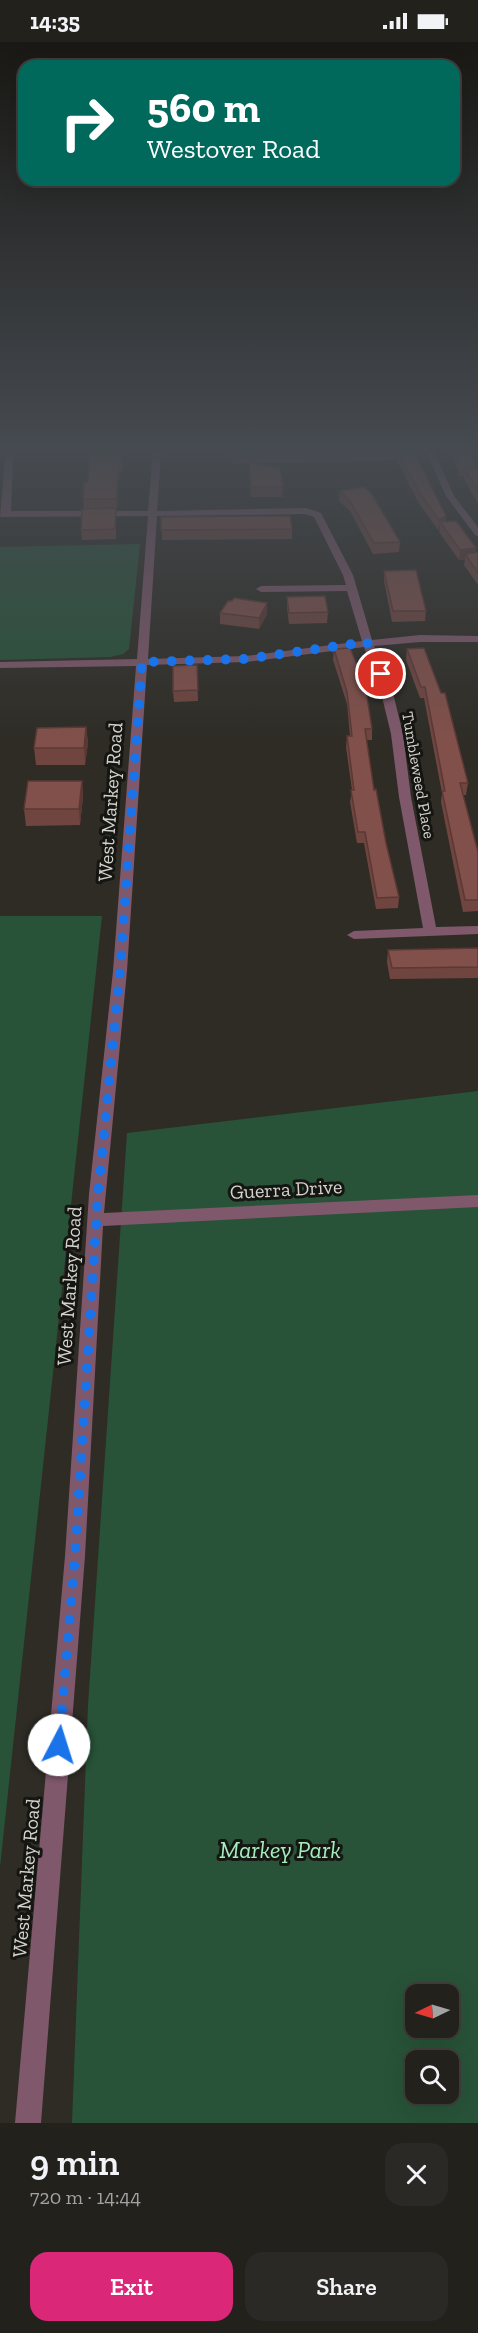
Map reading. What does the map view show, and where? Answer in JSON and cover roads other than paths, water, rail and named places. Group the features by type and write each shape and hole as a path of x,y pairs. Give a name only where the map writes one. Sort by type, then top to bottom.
{"street":[{"name":"West Markey Road","path":"28,2123 75,1556 96,1220 120,971 149,549"},
{"name":"Tumbleweed Place","path":"335,549 353,588 367,642 388,697 397,734 405,797 429,932"},
{"path":"261,589 353,588"},
{"path":"0,665 246,659 367,642 478,639"},
{"path":"354,935 478,930"},
{"name":"Guerra Drive","path":"96,1220 478,1201"}],"park label":[{"name":"Markey Park","path":"280,1850"}]}
